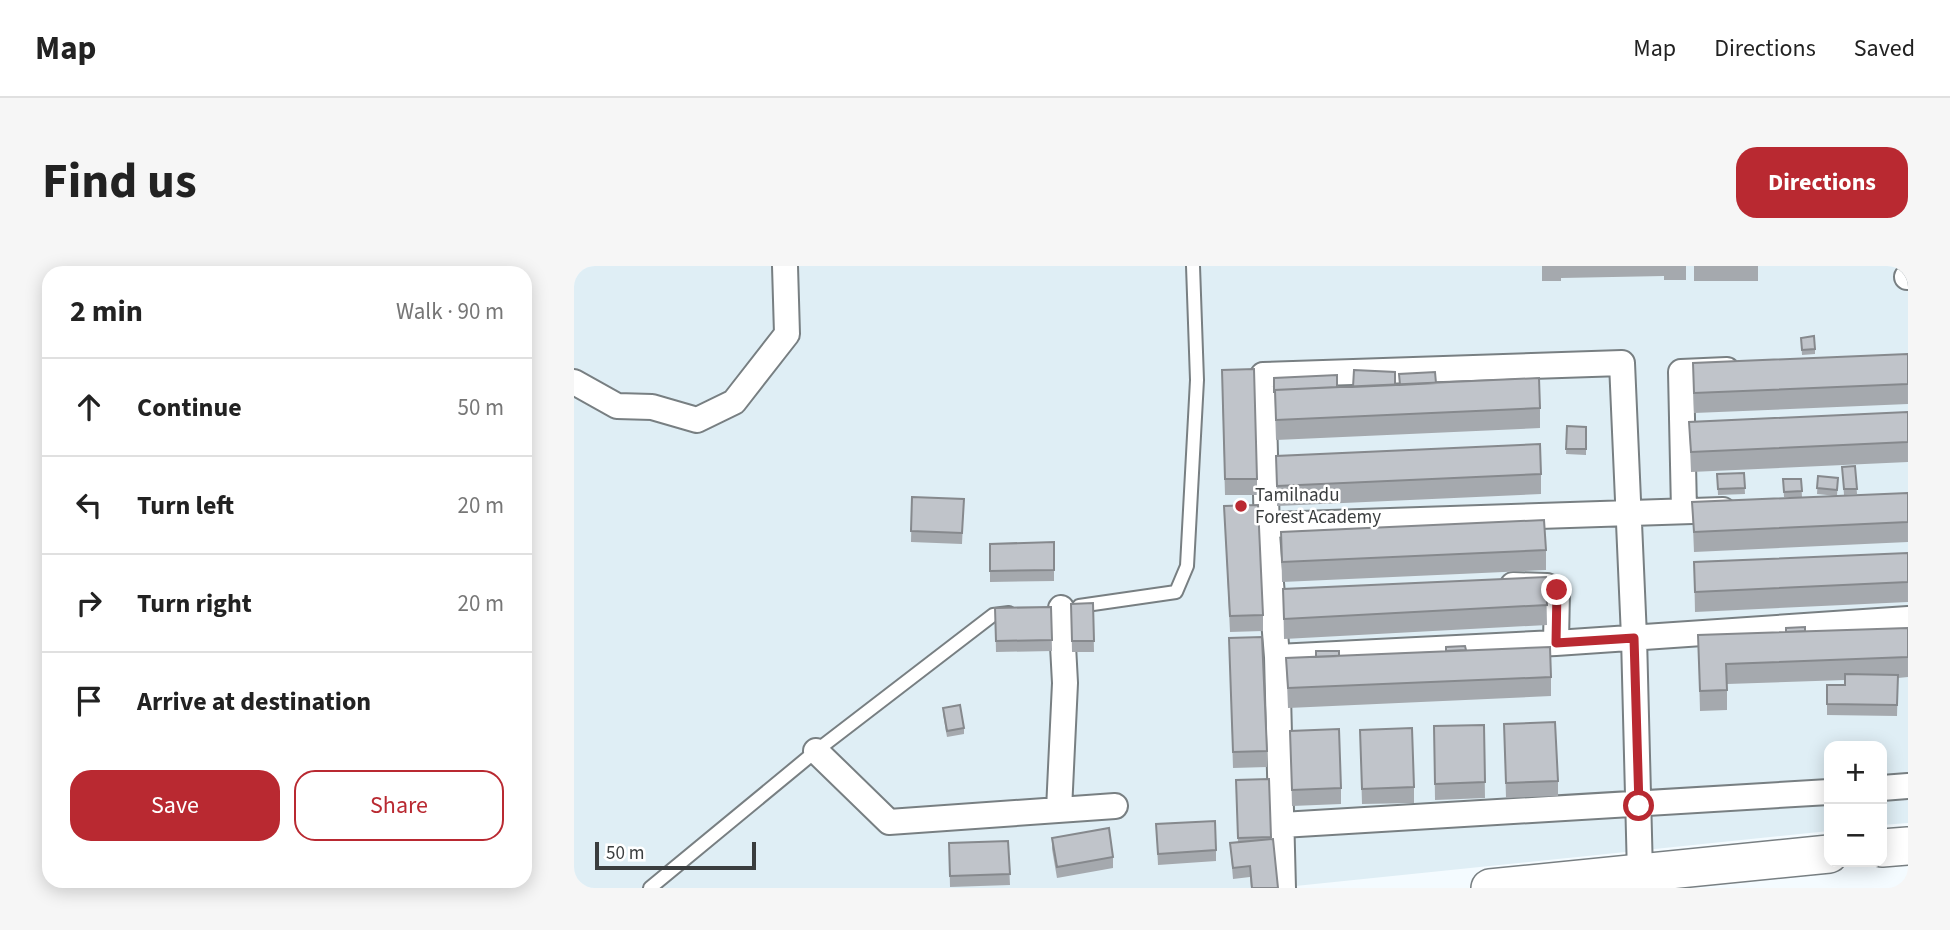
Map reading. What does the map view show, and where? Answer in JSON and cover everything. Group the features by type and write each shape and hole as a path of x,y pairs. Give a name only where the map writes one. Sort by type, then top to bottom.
{"main road":[{"path":"1887,848 1908,846"},
{"path":"1490,888 1640,874 1701,878 1824,855"}],"street":[{"path":"574,382 617,406 652,407 697,420 734,402 787,334 785,266"},
{"path":"1283,888 1277,657 1271,594 1263,376 1343,370 1622,363 1634,638 1640,874"},
{"path":"1684,510 1681,372 1747,369"},
{"path":"1269,526 1629,511 1750,509"},
{"path":"1492,586 1547,586 1557,590 1556,643"},
{"path":"1271,594 1299,593"},
{"path":"1054,609 1065,682 1059,810"},
{"path":"1277,657 1556,643 1908,619"},
{"path":"816,751 889,822 1115,806"},
{"path":"1887,788 1908,786"},
{"path":"1282,825 1639,806 1824,792"}],"lane":[{"path":"1054,609 1176,592 1187,566 1197,380 1193,266"},
{"path":"650,888 816,751 993,615 1020,612"}],"shaded area":[{"name":"Tamilnadu Forest Academy","path":"574,266 1908,266 1908,823 1887,825 1887,741 1824,741 1824,832 1276,888 574,888"}],"building":[{"path":"1814,336 1815,349 1802,350 1801,338"},
{"path":"1908,354 1908,384 1694,393 1693,363"},
{"path":"1254,369 1257,479 1225,479 1222,370"},
{"path":"1354,370 1395,372 1395,385 1353,387"},
{"path":"1435,372 1436,383 1400,385 1399,374"},
{"path":"1337,375 1337,387 1274,392 1274,378"},
{"path":"1539,378 1540,408 1276,420 1275,390"},
{"path":"1908,412 1908,442 1691,452 1689,422"},
{"path":"1567,426 1586,427 1586,449 1566,449"},
{"path":"1540,444 1541,474 1277,486 1276,456"},
{"path":"1855,466 1857,489 1844,489 1842,467"},
{"path":"1744,473 1745,488 1718,489 1717,474"},
{"path":"1818,476 1838,478 1837,490 1817,488"},
{"path":"1783,479 1801,479 1802,491 1784,492"},
{"path":"1908,493 1908,522 1694,532 1692,502"},
{"path":"912,497 964,499 962,533 911,531"},
{"path":"1258,505 1263,615 1230,616 1224,506"},
{"path":"1544,520 1546,550 1282,562 1281,532"},
{"path":"1054,542 1054,570 990,571 990,544"},
{"path":"1908,553 1908,582 1695,592 1694,562"},
{"path":"1546,577 1547,605 1284,619 1283,589"},
{"path":"1093,603 1094,641 1072,641 1071,604"},
{"path":"1051,607 1052,640 996,641 995,608"},
{"path":"1805,627 1805,631 1786,632 1786,628"},
{"path":"1908,628 1908,657 1726,664 1727,690 1700,691 1698,635"},
{"path":"1262,637 1267,751 1233,752 1229,638"},
{"path":"1465,646 1466,650 1446,651 1446,647"},
{"path":"1550,647 1551,677 1288,688 1286,658"},
{"path":"1316,651 1339,651 1339,656 1316,657"},
{"path":"1845,674 1898,675 1897,705 1827,704 1827,685 1845,685"},
{"path":"960,705 964,728 947,731 943,708"},
{"path":"1555,722 1558,781 1506,783 1504,724"},
{"path":"1484,725 1485,782 1435,784 1434,726"},
{"path":"1412,728 1414,787 1362,789 1360,730"},
{"path":"1339,729 1341,788 1292,790 1290,731"},
{"path":"1269,779 1271,837 1238,838 1236,780"},
{"path":"1215,821 1216,850 1158,854 1156,824"},
{"path":"1109,828 1113,857 1057,867 1052,838"},
{"path":"1273,839 1278,888 1252,888 1250,866 1233,868 1230,843"},
{"path":"1008,841 1010,874 950,876 949,843"}],"place":[{"name":"Tamilnadu Forest Academy","path":"1241,506"}],"route":[{"path":"1557,590 1556,643 1634,638 1639,806"}]}
